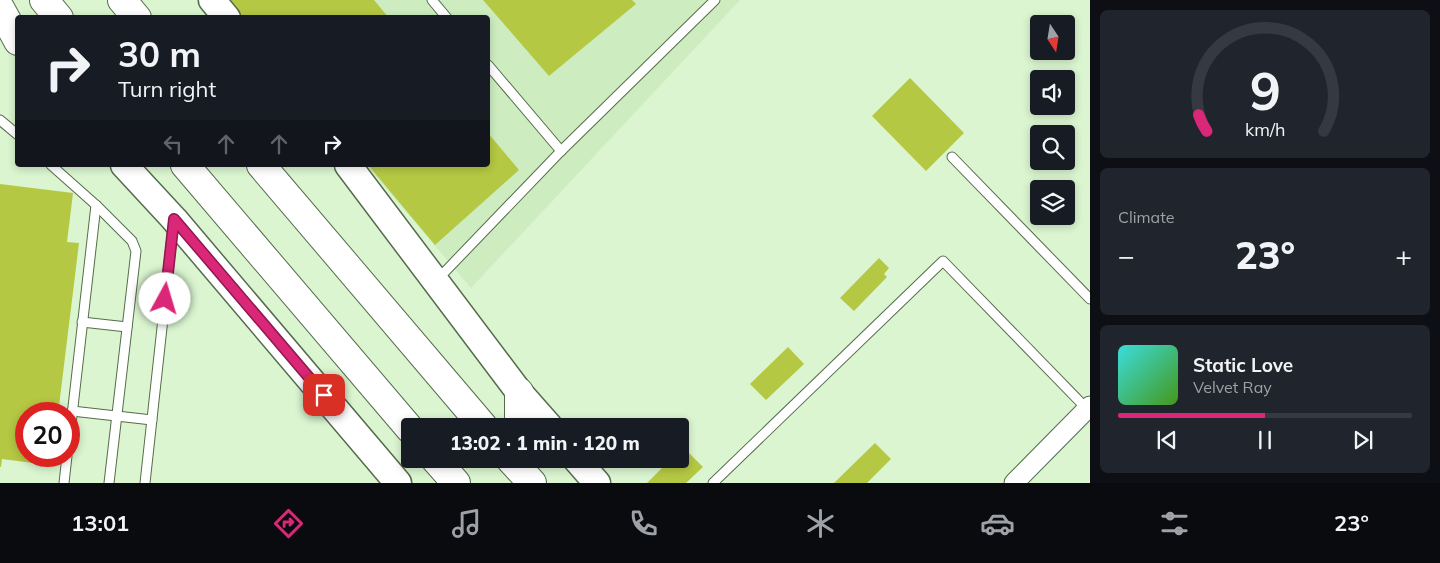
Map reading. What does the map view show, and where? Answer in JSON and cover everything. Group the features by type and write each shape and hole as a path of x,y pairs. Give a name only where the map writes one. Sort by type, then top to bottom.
{"highway":[{"path":"44,0 56,15"},
{"path":"122,0 134,15"},
{"path":"0,8 15,36"},
{"path":"187,167 401,418"},
{"path":"263,167 476,418"},
{"path":"519,392 519,418"},
{"path":"443,468 456,483"}],"main road":[{"path":"212,0 224,15"},
{"path":"0,24 15,42"},
{"path":"126,167 174,219 398,483"},
{"path":"350,167 519,392 542,418"},
{"path":"584,468 597,483"}],"street":[{"path":"1014,483 1088,407"}],"lane":[{"path":"432,0 444,15"},
{"path":"436,281 561,151 715,0"},
{"path":"490,67 561,151"},
{"path":"0,120 15,132"},
{"path":"952,157 1090,299"},
{"path":"53,167 96,205 132,241 136,251 109,483"},
{"path":"73,402 96,205"},
{"path":"145,483 174,219"},
{"path":"713,483 943,261 1088,407"},
{"path":"82,322 127,327"},
{"path":"80,412 152,420"},
{"path":"64,483 66,467"}],"shaded area":[{"path":"225,0 740,0 471,288 368,167 490,167 490,15 238,15"}],"building":[{"path":"228,0 374,0 386,15 240,15"},
{"path":"483,0 632,0 636,4 549,76"},
{"path":"910,78 964,133 926,171 872,116"},
{"path":"490,135 519,170 435,245 370,167 490,167"},
{"path":"0,184 73,193 67,242 79,243 59,402 15,402 15,461 2,459 0,467"},
{"path":"879,258 889,268 884,274 887,277 854,311 840,298"},
{"path":"788,347 804,364 766,400 750,384"},
{"path":"875,443 891,459 867,483 834,483"},
{"path":"689,453 703,467 686,483 647,483 662,468 689,468"}],"route":[{"path":"165,299 174,219 324,395"}]}
